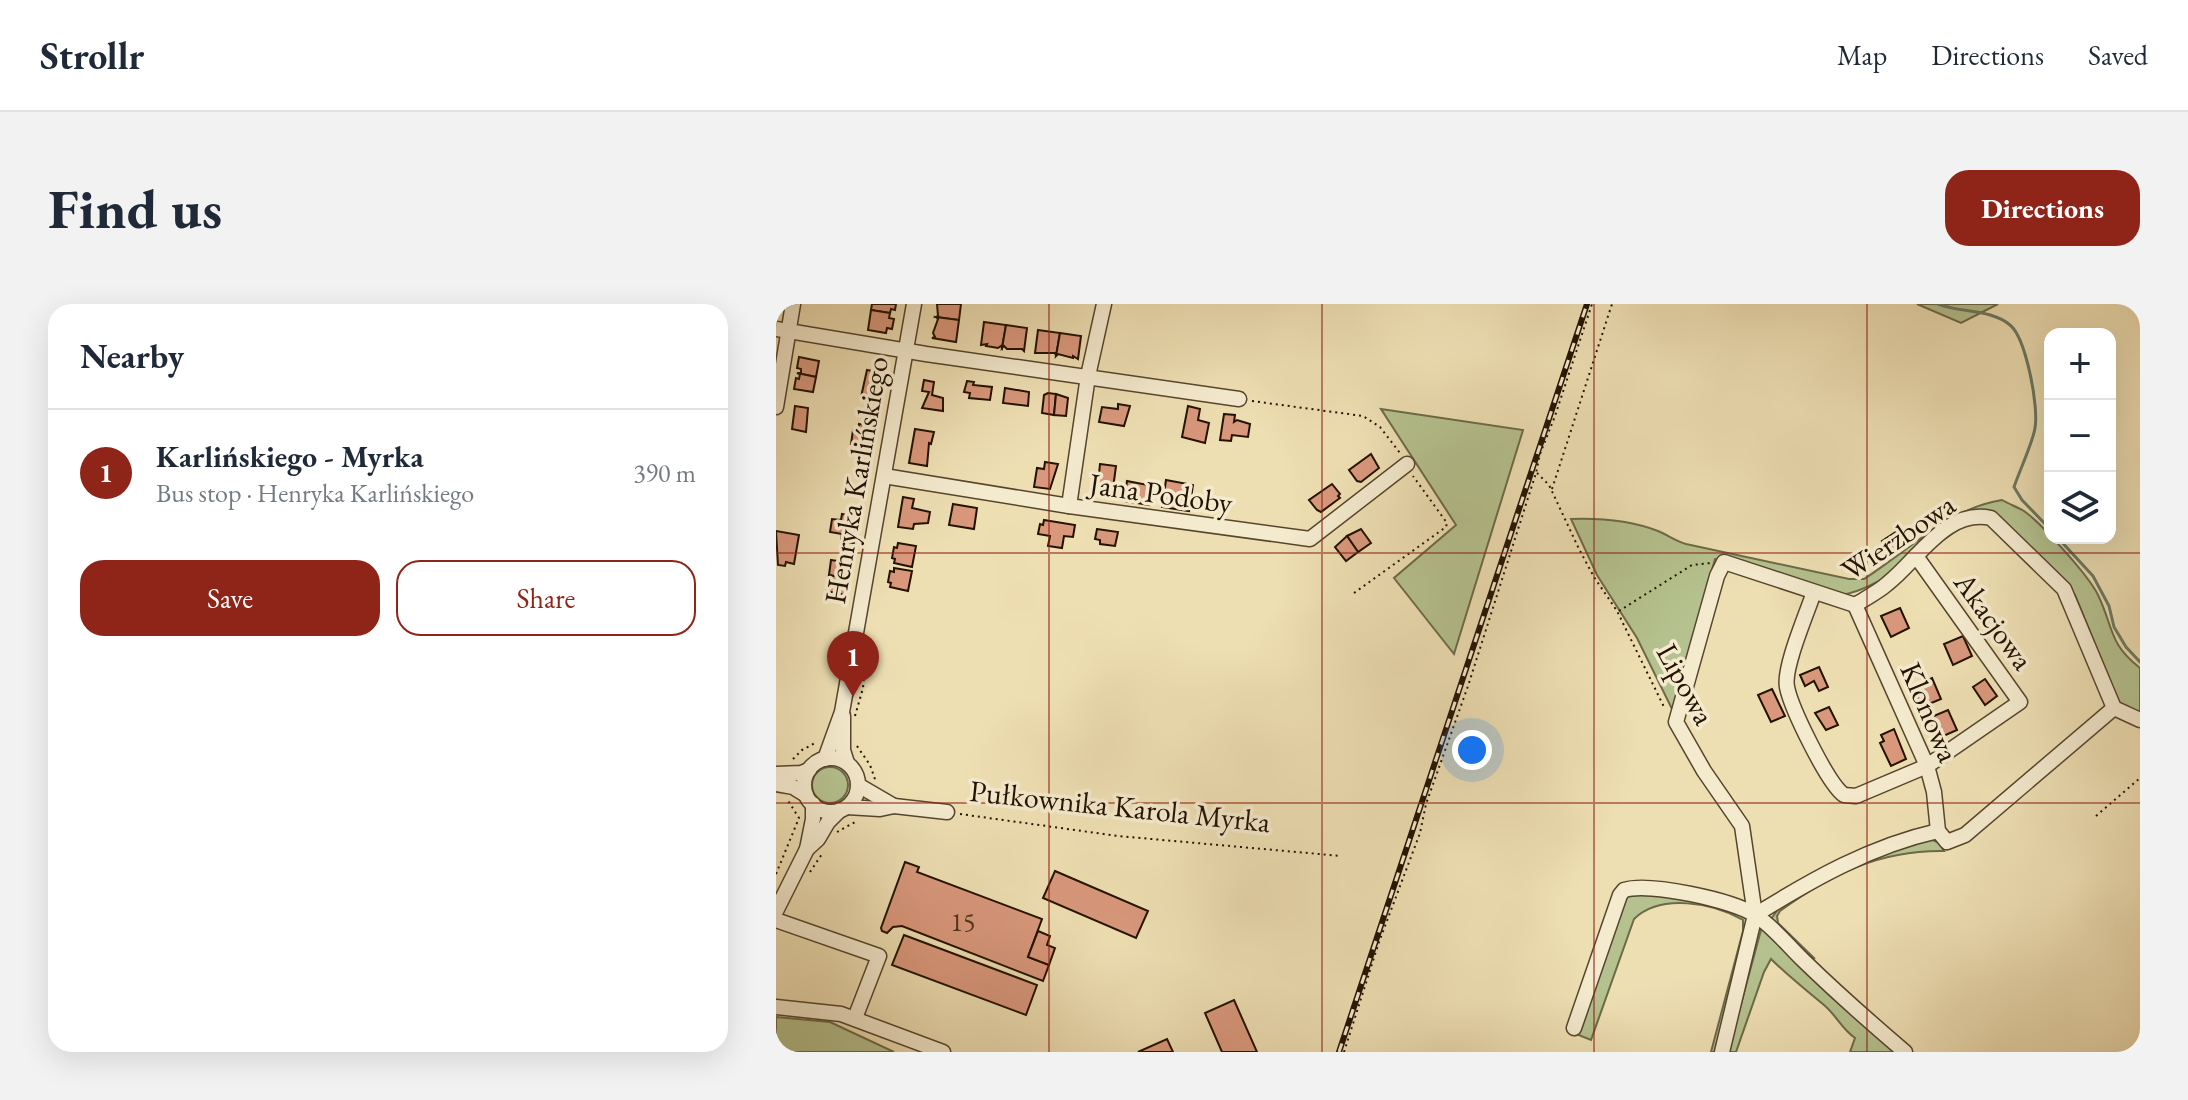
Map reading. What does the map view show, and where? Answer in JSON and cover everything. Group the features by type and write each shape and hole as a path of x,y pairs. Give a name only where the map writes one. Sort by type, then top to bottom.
{"street":[{"path":"776,407 783,330 793,304"},
{"name":"Henryka Karlińskiego","path":"847,763 843,750 848,715 914,304"},
{"path":"1069,506 1088,376 1104,304"},
{"path":"783,330 1239,399"},
{"name":"Jana Podoby","path":"884,476 1069,506 1310,539 1407,464"},
{"name":"Wierzbowa","path":"1724,562 1855,605 1888,584 1935,536 1962,520 1978,515 1991,518 2064,589 2114,708"},
{"name":"Akacjowa","path":"1916,556 2020,702 1927,766"},
{"path":"1676,722 1717,576 1724,562"},
{"path":"1814,592 1786,686 1829,779 1844,795 1856,796 1927,766"},
{"name":"Klonowa","path":"1855,605 1927,766 1942,836"},
{"path":"1722,1052 1755,915 1832,870 1902,839 1965,835 2114,708 2140,720"},
{"name":"Henryka Karlińskiego","path":"825,759 848,715"},
{"name":"Lipowa","path":"1676,722 1704,771 1742,826 1755,915"},
{"path":"776,774 809,770 825,759 838,758 854,771 857,794 828,822 818,839 807,849"},
{"path":"776,911 807,849 813,819 805,782 809,770"},
{"path":"776,784 793,787 824,810 843,808"},
{"path":"858,785 872,801"},
{"name":"Pułkownika Karola Myrka","path":"843,808 872,801 880,809 894,806 947,812"},
{"path":"1574,1028 1620,895 1624,890 1636,887 1676,891 1721,902 1755,915 1905,1052"},
{"path":"776,920 879,956 855,1018"},
{"path":"776,1007 841,1014 943,1052"}],"path":[{"path":"1344,1052 1379,942 1420,833 1426,804 1468,686 1540,454 1592,304"},
{"path":"1551,490 1612,304"},
{"name":"Lipowa","path":"1536,473 1549,485 1594,577 1617,611 1664,707 1676,722"},
{"path":"1617,611 1692,565 1724,562"},
{"path":"848,715 863,688 866,650"},
{"path":"835,833 861,817 872,801 874,774 855,739"},
{"path":"2096,816 2140,778"},
{"name":"Pułkownika Karola Myrka","path":"947,812 1118,836 1341,856"},
{"path":"807,877 824,850"}],"green space":[{"path":"1917,304 1998,304 1961,323"},
{"path":"1381,409 1523,430 1454,654 1394,578 1456,525"},
{"path":"2002,500 2024,511 2044,530 2044,544 2057,544 2093,586 2117,643 2140,668 2140,714 2121,706 2075,595 2064,579 1993,514 1983,512 1872,585 1839,595 1738,562 1715,559 1673,711 1637,638 1597,575 1571,519 1637,525 1686,544 1849,579 1864,579 1947,521"},
{"path":"830,767 843,772 848,785 843,798 830,803 817,798 812,785 817,772"},
{"path":"1931,839 1939,843 1944,851 1899,855 1857,867 1837,875 1780,911 1778,923 1815,959 1775,926 1771,919 1781,905 1869,857"},
{"path":"1632,893 1683,898 1742,914 1747,919 1718,1052 1711,1052 1743,931 1743,920 1717,909 1687,903 1658,906 1634,919 1591,1040 1576,1034 1623,899"},
{"path":"1761,930 1894,1052 1850,1052 1855,1038 1828,1009 1771,959 1736,1052 1728,1052"},
{"path":"776,1017 830,1022 894,1052 776,1052"}],"building":[{"path":"872,304 896,304 895,310 891,309 890,313 871,310"},
{"path":"937,304 961,304 959,320 936,317"},
{"path":"871,310 890,313 889,318 894,319 892,329 887,328 886,333 868,330"},
{"path":"936,317 959,320 956,342 932,338 935,337"},
{"path":"984,322 1006,325 1002,348 981,345"},
{"path":"1006,325 1027,328 1024,351 1002,348"},
{"path":"1038,330 1060,333 1056,356 1055,353 1035,353"},
{"path":"1060,333 1081,336 1078,359 1056,356"},
{"path":"799,357 819,361 816,377 797,373 801,373 801,369 797,368"},
{"path":"867,370 885,373 880,400 861,397"},
{"path":"797,373 816,377 813,392 794,389 800,374"},
{"path":"924,380 934,382 932,395 943,398 943,411 922,408 929,392 922,391"},
{"path":"967,381 974,382 973,385 992,387 990,400 969,398 970,393 964,392"},
{"path":"1005,388 1029,392 1028,406 1003,403"},
{"path":"1056,394 1054,415 1042,413 1044,395"},
{"path":"1056,394 1068,398 1066,416 1054,415"},
{"path":"1118,404 1130,406 1124,426 1099,422 1102,407 1118,409"},
{"path":"795,406 808,408 806,432 792,429"},
{"path":"1188,406 1200,409 1198,420 1209,423 1205,443 1182,437"},
{"path":"1224,414 1235,415 1234,422 1250,424 1248,437 1232,435 1231,441 1220,440"},
{"path":"859,424 870,426 868,435 873,436 871,448 851,444 853,430 858,431"},
{"path":"915,429 934,432 929,443 927,466 909,463"},
{"path":"1371,454 1379,468 1361,482 1357,481 1349,470"},
{"path":"1045,462 1058,464 1050,489 1034,487 1037,468 1044,469"},
{"path":"1100,464 1116,466 1112,496 1092,493 1095,473 1099,474"},
{"path":"1166,480 1193,485 1189,511 1162,507"},
{"path":"1127,481 1153,486 1150,505 1124,501"},
{"path":"1332,484 1340,498 1321,512 1309,500"},
{"path":"903,497 914,499 912,508 930,512 928,523 914,524 913,529 898,527"},
{"path":"953,504 977,508 974,529 949,525"},
{"path":"842,514 858,517 854,543 841,541 842,534 830,532 832,519 841,520"},
{"path":"1044,520 1075,525 1073,537 1064,536 1062,548 1048,546 1050,536 1038,534"},
{"path":"1097,529 1118,532 1115,546 1100,544 1100,540 1095,539"},
{"path":"1361,529 1371,543 1358,552 1347,536"},
{"path":"1899,530 1907,542 1890,553 1882,541"},
{"path":"776,531 799,535 794,564 786,562 785,566 778,565"},
{"path":"1347,536 1358,552 1346,561 1335,547"},
{"path":"898,543 916,546 912,567 894,563 894,547 897,548"},
{"path":"831,560 851,563 849,574 845,573 844,578 848,579 829,575"},
{"path":"894,568 912,571 908,591 890,587 890,571 894,572"},
{"path":"829,575 848,579 844,579 843,583 847,584 845,595 826,591"},
{"path":"1900,608 1909,628 1891,637 1881,616"},
{"path":"1963,636 1972,656 1953,665 1944,644"},
{"path":"1819,667 1828,687 1819,691 1814,681 1805,686 1800,675"},
{"path":"1932,678 1941,699 1922,707 1913,686"},
{"path":"1985,679 1997,696 1985,705 1973,687"},
{"path":"1772,689 1785,716 1771,722 1758,695"},
{"path":"1829,707 1838,725 1826,730 1815,713"},
{"path":"1948,710 1957,730 1939,738 1929,718"},
{"path":"1894,729 1906,759 1891,766 1880,743 1884,741 1881,735"},
{"path":"905,862 919,867 917,872 1042,919 1028,957 1049,965 1043,981 902,926 893,927 887,933 882,931"},
{"path":"1055,871 1148,911 1136,938 1043,898"},
{"path":"1038,931 1050,936 1047,945 1055,948 1049,965 1028,957"},
{"path":"904,935 1037,985 1026,1015 892,965"},
{"path":"1234,1000 1257,1052 1222,1052 1205,1013"},
{"path":"1167,1039 1173,1052 1138,1052"}],"waterway":[{"path":"1938,304 1994,316 2016,332 2030,374 2036,418 2032,441 2014,487 2044,523"},
{"path":"2064,544 2093,576 2109,606 2114,627 2140,662"}],"railway":[{"path":"1339,1052 1587,304"}],"place":[{"name":"Karlińskiego - Myrka","path":"853,697"}]}
